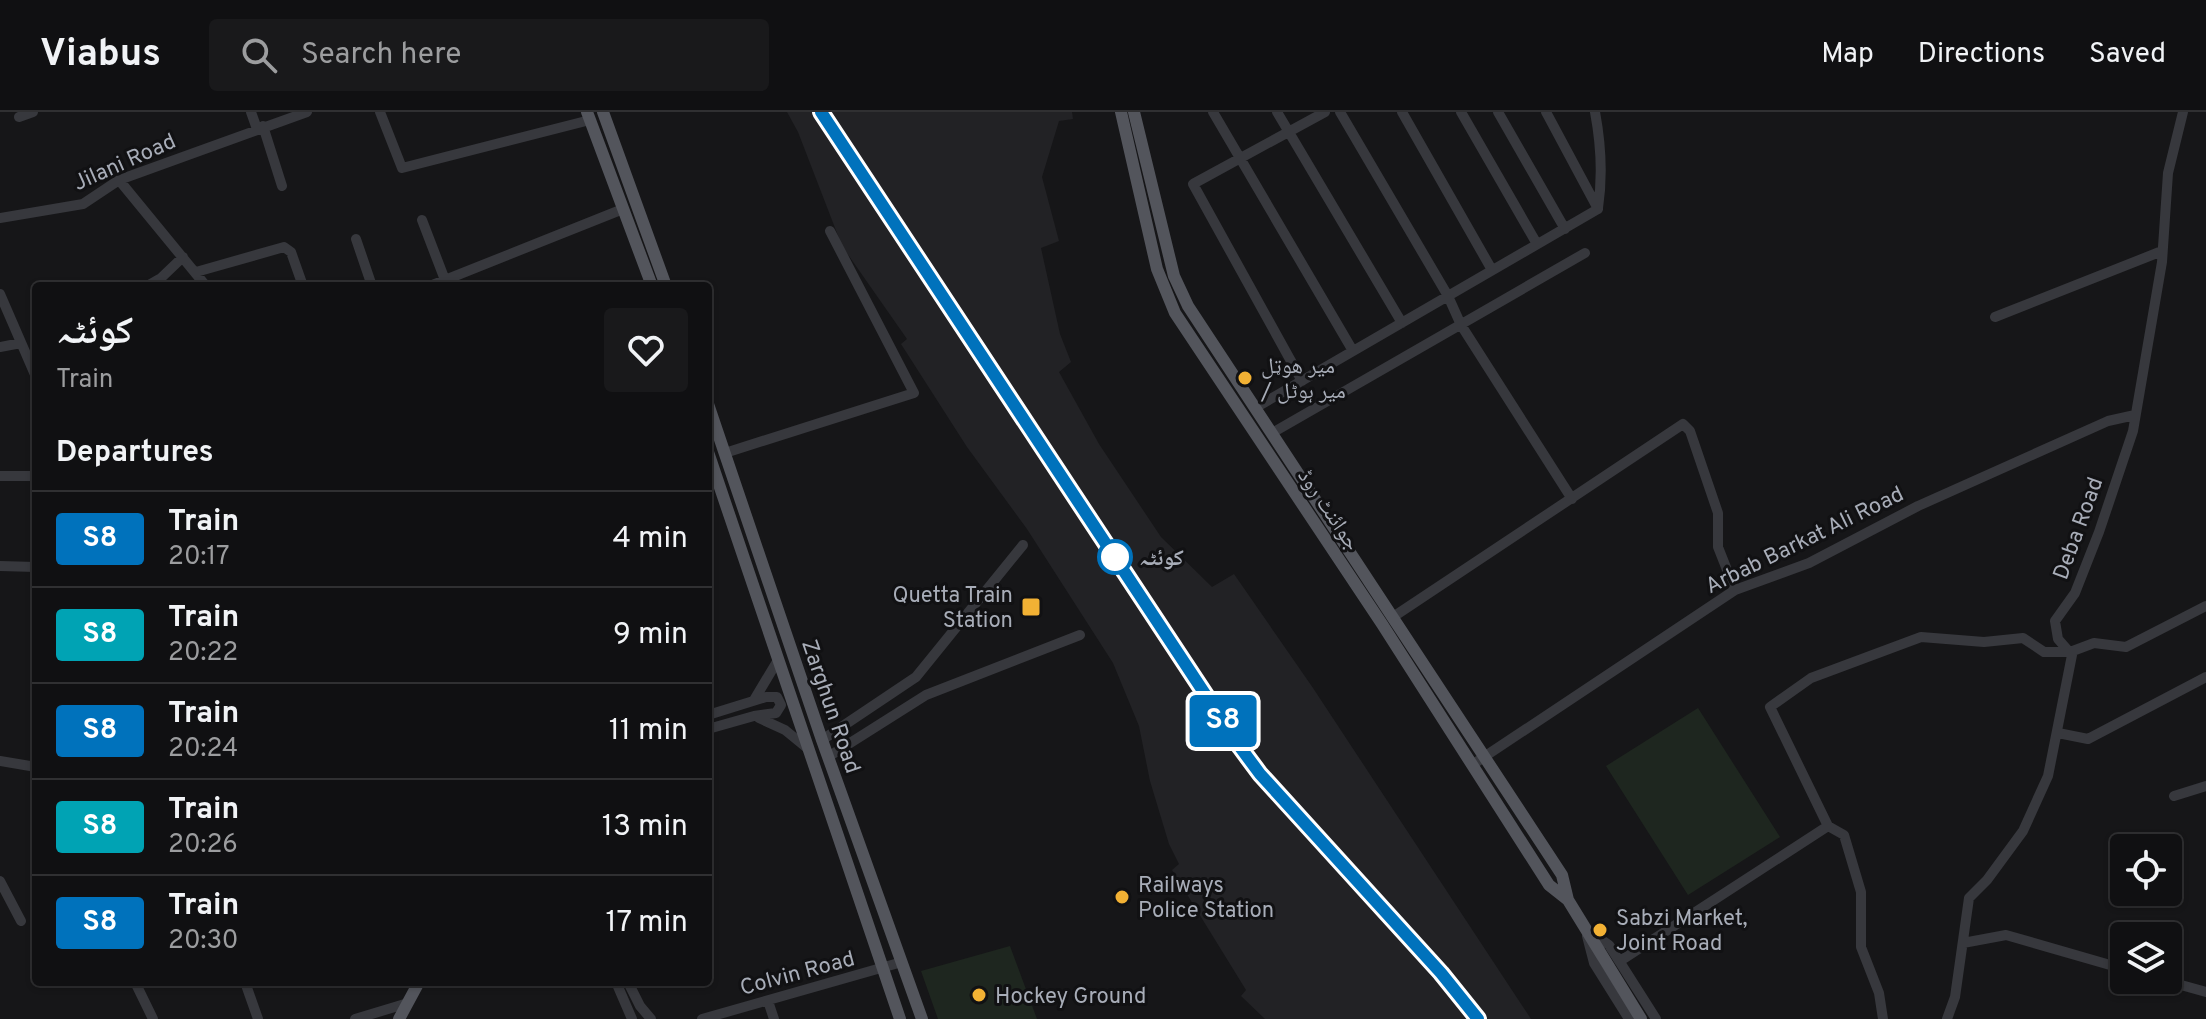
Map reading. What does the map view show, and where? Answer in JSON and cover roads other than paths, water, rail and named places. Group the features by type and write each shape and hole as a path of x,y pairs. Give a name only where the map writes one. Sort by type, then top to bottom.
{"main road":[{"path":"603,112 665,282"},
{"name":"جوائنٹ روڈ","path":"1121,112 1157,269 1175,313 1382,624 1549,885 1568,900"},
{"name":"جوائنٹ روڈ","path":"1134,112 1178,287 1188,306 1562,875 1568,900 1641,1019"},
{"path":"588,116 649,282"},
{"name":"Zarghun Road","path":"712,416 822,740 922,1019"},
{"name":"Zarghun Road","path":"712,464 900,1019"},
{"path":"399,1019 417,986"}],"street":[{"path":"19,117 33,112"},
{"path":"251,112 282,186"},
{"name":"Jilani Road","path":"0,218 83,204 119,180 307,112"},
{"path":"380,112 402,168 514,138 549,132 588,116"},
{"path":"1213,112 1353,351"},
{"path":"1277,112 1402,323"},
{"path":"1302,381 1193,184 1325,112"},
{"path":"1340,112 1448,296 1461,325 1572,499"},
{"path":"1402,112 1492,270"},
{"path":"1461,112 1537,244"},
{"path":"1498,112 1565,229"},
{"path":"1546,112 1598,209"},
{"path":"1595,112 1601,140 1598,209"},
{"name":"Deba Road","path":"1947,1019 1955,997 1969,898 1987,880 2023,831 2048,776 2072,655 2058,639 2055,621 2075,593 2133,431 2162,251 2168,173 2183,112"},
{"path":"119,180 203,282"},
{"path":"440,282 623,209"},
{"path":"1255,408 1598,209"},
{"path":"422,220 445,280"},
{"path":"725,453 914,393 830,231"},
{"path":"356,239 371,282"},
{"path":"196,272 284,247 291,252 302,282"},
{"path":"1995,317 2162,251"},
{"path":"1272,433 1585,253"},
{"path":"155,282 183,257"},
{"path":"0,294 27,347 0,347"},
{"name":"Arbab Barkat Ali Road","path":"1472,765 1735,590 1809,563 1918,506 2108,421 2135,415"},
{"path":"1393,617 1683,424 1690,431 1718,513 1718,547 1735,590"},
{"path":"0,476 32,476"},
{"path":"822,740 916,677 1023,545"},
{"path":"0,566 32,567"},
{"path":"1883,1019 1879,993 1861,947 1861,892 1844,835 1828,826 1770,707 1811,678 1921,637 1984,642 2023,638 2044,652 2070,652 2094,643 2126,647 2206,606"},
{"path":"828,757 926,695 1080,635"},
{"path":"754,700 778,660"},
{"path":"2058,733 2088,739 2206,677"},
{"path":"712,714 775,696 781,705 776,713 712,728"},
{"path":"754,716 785,730 807,748"},
{"path":"0,761 32,766"},
{"path":"2174,796 2206,786"},
{"path":"1620,961 1828,826"},
{"path":"0,881 21,921"},
{"path":"1584,927 1609,945 1656,1019"},
{"path":"1584,927 1594,963 1629,1019"},
{"path":"1963,943 2006,935 2110,965"},
{"name":"Colvin Road","path":"705,1019 902,962"},
{"path":"2182,985 2206,992"},
{"path":"137,986 153,1019"},
{"path":"246,986 258,1019"},
{"path":"618,986 632,1019"},
{"path":"630,986 650,1019"},
{"path":"768,1001 774,1019"},
{"path":"355,1019 408,1003"}],"railway":[{"path":"821,112 1240,747 1260,774 1441,973 1478,1019"}],"train":[{"name":"S8","path":"821,112 1240,747 1260,774 1395,921 1478,1019"}],"place":[{"name":"میر هوټل / میر ہوٹل","path":"1245,378"},
{"name":"کوئٹہ","path":"1115,557"},
{"name":"Quetta Train Station","path":"1031,607"},
{"name":"Railways Police Station","path":"1122,897"},
{"name":"Sabzi Market, Joint Road","path":"1600,930"},
{"name":"Hockey Ground","path":"979,995"}]}
